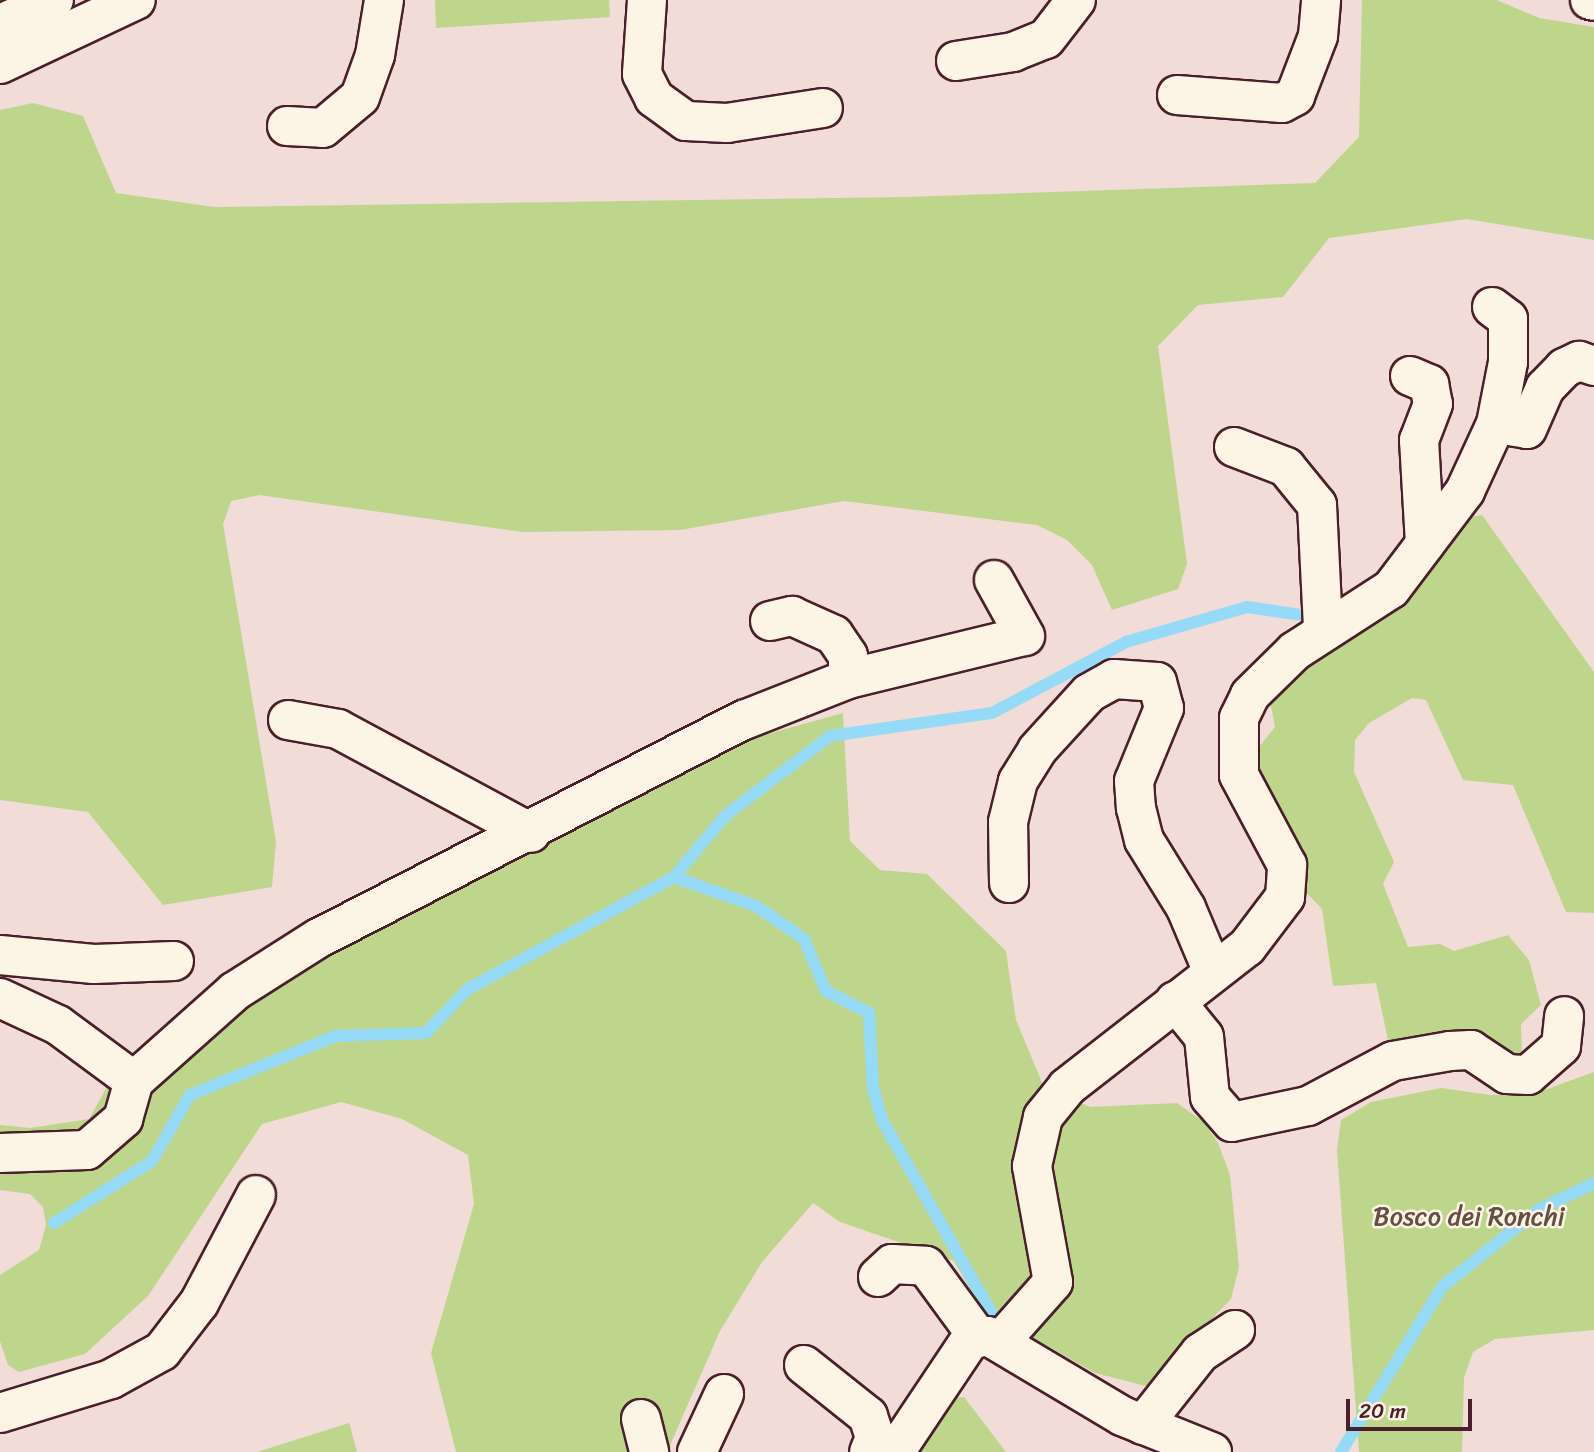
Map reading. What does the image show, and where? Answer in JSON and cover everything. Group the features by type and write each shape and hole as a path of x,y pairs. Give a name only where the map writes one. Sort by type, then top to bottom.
{"street":[{"path":"0,24 54,0"},
{"path":"0,64 136,0"},
{"path":"287,126 323,128 360,97 375,55 384,0"},
{"path":"647,0 642,74 654,99 686,121 727,123 823,108"},
{"path":"956,61 1013,52 1046,39 1076,0"},
{"path":"1177,95 1282,103 1295,96 1318,36 1321,0"},
{"path":"895,1452 989,1340 1053,1282 1032,1166 1044,1117 1067,1087 1213,972 1273,918 1289,884 1279,849 1239,775 1239,718 1265,678 1322,629 1370,608 1425,544 1480,465 1499,412 1510,334 1508,319 1492,307"},
{"path":"1499,412 1527,429 1545,388 1564,368 1579,361 1594,366"},
{"path":"1410,376 1429,384 1433,404 1418,463 1425,544"},
{"path":"1234,447 1286,467 1317,505 1322,629"},
{"path":"0,1153 87,1150 123,1119 134,1081 214,1008 317,939 531,833 744,720 848,679 1025,636 994,580"},
{"path":"770,621 792,616 834,635 848,656 848,679"},
{"path":"1009,883 1008,822 1018,781 1037,750 1089,693 1114,679 1157,682 1164,708 1134,781 1136,808 1144,840 1186,908 1213,972"},
{"path":"288,720 338,729 531,833"},
{"path":"0,956 94,964 174,961"},
{"path":"0,998 58,1026 134,1081"},
{"path":"1175,1001 1204,1037 1210,1097 1232,1122 1308,1106 1393,1061 1450,1051 1471,1050 1507,1074 1528,1075 1561,1046 1564,1016"},
{"path":"0,1413 111,1379 162,1352 199,1303 256,1195"},
{"path":"878,1277 892,1264 926,1266 989,1340 1140,1432 1212,1452"},
{"path":"1140,1432 1192,1360 1235,1330"},
{"path":"804,1365 868,1416 875,1438 869,1452"},
{"path":"698,1452 724,1394"}],"green space":[{"path":"435,0 609,0 610,17 436,28"},
{"path":"1362,0 1497,0 1539,18 1594,27 1594,240 1467,219 1329,238 1283,297 1198,305 1158,346 1187,564 1178,589 1112,610 1092,565 1067,540 1037,525 844,501 680,530 523,532 259,495 231,501 223,524 276,842 272,887 163,905 88,812 0,800 0,110 33,103 83,116 116,193 214,207 906,197 1315,183 1359,137"},
{"path":"1482,515 1594,672 1594,913 1566,912 1513,785 1463,780 1426,700 1412,698 1369,723 1355,740 1354,772 1394,862 1383,884 1408,947 1440,944 1454,951 1508,935 1529,960 1541,1005 1521,1024 1522,1055 1511,1058 1395,1044 1388,1040 1376,983 1333,986 1322,909 1303,889 1251,757 1275,727 1270,701 1278,679 1467,518"},
{"path":"843,713 850,841 880,870 927,874 1006,951 1016,1020 1043,1085 1090,1107 1177,1103 1204,1122 1218,1143 1230,1175 1239,1267 1231,1299 1146,1386 1095,1373 981,1308 954,1261 840,1222 813,1203 762,1262 720,1331 667,1452 456,1452 431,1353 474,1204 468,1155 402,1119 341,1102 262,1124 148,1296 85,1354 19,1372 8,1365 0,1341 0,1275 39,1250 46,1225 43,1207 30,1194 0,1190 0,1125 30,1128 89,1119 115,1073 317,958 746,740"},
{"name":"Bosco dei Ronchi","path":"1594,1072 1594,1330 1495,1339 1473,1352 1464,1377 1462,1452 1359,1452 1337,1150 1341,1120 1371,1102 1441,1088 1491,1095 1539,1092"},
{"path":"964,1397 1006,1452 906,1452 947,1398"},
{"path":"349,1423 357,1452 257,1452"}],"waterway":[{"path":"54,1223 152,1161 190,1095 336,1036 426,1033 468,989 674,877 725,816 830,736 992,713 1126,642 1247,607 1302,615"},
{"path":"674,877 756,906 804,939 826,991 869,1013 873,1088 882,1120 991,1312"},
{"path":"1341,1452 1442,1287 1538,1210 1594,1183"}]}
